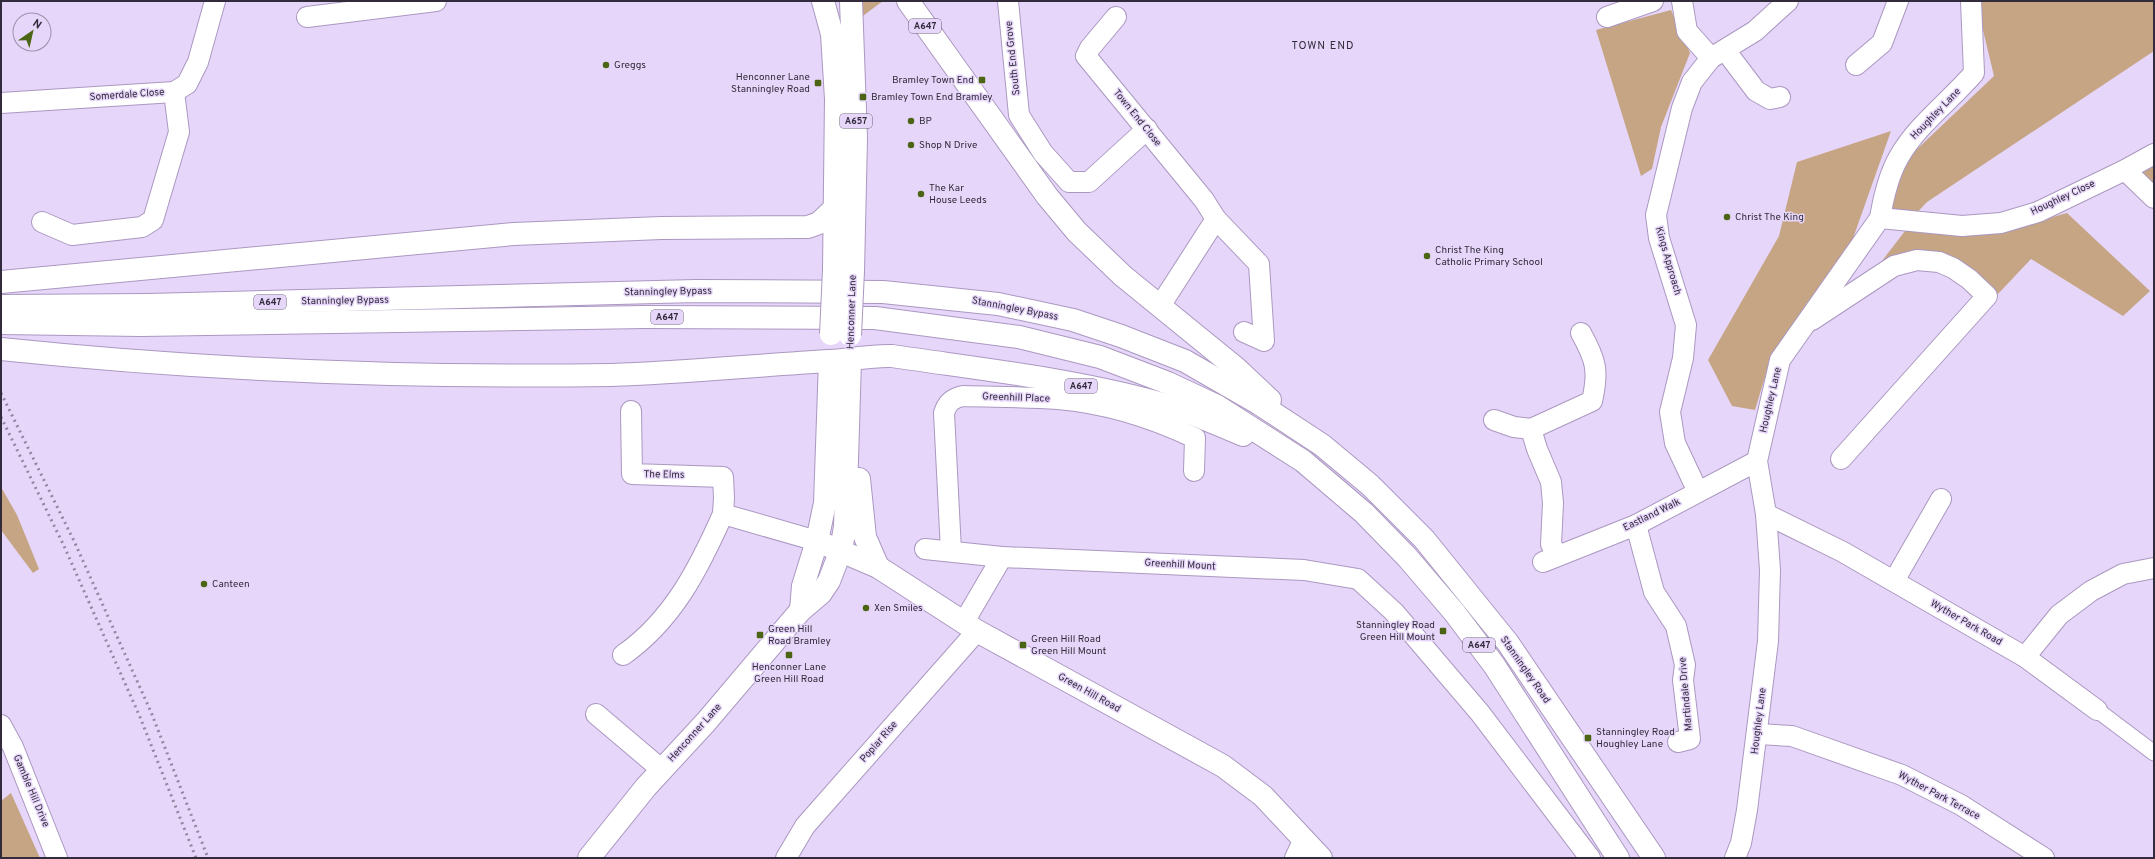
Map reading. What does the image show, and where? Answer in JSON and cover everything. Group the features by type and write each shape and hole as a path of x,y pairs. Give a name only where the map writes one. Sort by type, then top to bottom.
{"main road":[{"name":"Henconner Lane","path":"823,1 832,34 836,99 835,208 844,271"},
{"name":"Henconner Lane","path":"801,610 803,586 817,542 825,503 840,361 844,271 856,138 851,1"},
{"name":"A647","path":"908,1 1047,196 1077,232 1123,276 1236,368 1306,434"},
{"path":"1,282 514,234 661,228 808,227 819,223 835,208"},
{"name":"Stanningley Bypass","path":"1,306 164,305 775,290 882,292 942,297 1006,305 1073,320 1185,360 1258,403 1306,434"},
{"name":"Stanningley Bypass","path":"1,323 141,325 644,317 875,318 1019,337 1100,357 1168,383 1217,406 1303,461"},
{"name":"A647","path":"1,349 86,358 320,371 489,374 634,374 700,371 799,362 840,361 871,355 892,356 1031,376 1126,394 1174,408 1215,423 1303,461 1364,513 1407,557 1454,612 1494,665 1618,858"},
{"name":"Henconner Lane","path":"589,858 662,770 706,722 801,610 821,593 828,581 841,550 845,527 849,417 840,361"},
{"path":"849,417 858,447 861,510 865,537 878,567"},
{"name":"Stanningley Road","path":"1306,434 1370,485 1424,539 1508,643 1654,858"},
{"path":"817,542 841,550"},
{"name":"Green Hill Road","path":"841,550 878,567 970,626 1223,766 1263,796 1299,848 1321,858"}],"street":[{"name":"Somerdale Close","path":"1,103 174,92 187,84 198,62 215,1"},
{"path":"307,17 436,1"},
{"name":"South End Grove","path":"1008,1 1019,115 1043,153 1069,182 1089,182 1147,129"},
{"path":"1607,17 1653,1"},
{"path":"1682,1 1687,31 1718,54 1756,91 1770,99 1780,97"},
{"name":"Kings Approach","path":"1698,492 1675,443 1670,412 1683,358 1686,325 1659,238 1656,215 1682,108 1692,82 1718,54 1755,31 1788,1"},
{"path":"1856,65 1882,44 1898,1"},
{"name":"Houghley Lane","path":"1735,858 1741,842 1747,810 1758,734 1768,640 1770,604 1770,570 1766,514 1757,461 1780,360 1802,326 1880,218 1882,201 1898,158 1909,142 1974,73 1971,1"},
{"name":"Town End Close","path":"1116,17 1090,48 1086,56 1147,129 1216,219 1259,264 1272,342 1244,332"},
{"path":"42,222 72,235 142,227 153,220 179,132 174,92"},
{"name":"Houghley Close","path":"1880,218 1962,226 2001,223 2038,212 2125,170 2154,154"},
{"path":"2125,170 2154,198"},
{"path":"1160,306 1216,219"},
{"path":"1802,326 1894,266 1917,260 1938,262 1952,268 1969,279 1987,296 1841,459"},
{"path":"1494,420 1514,427 1531,428 1592,401 1597,378 1593,354 1581,333"},
{"name":"Greenhill Place","path":"951,551 944,413 946,407 956,398 963,396 1058,399 1108,408 1153,420 1195,438 1194,471"},
{"name":"The Elms","path":"623,655 652,633 678,600 710,544 722,514 724,498 723,477 632,474 630,411"},
{"name":"Eastland Walk","path":"1531,428 1537,449 1551,482 1553,503 1550,559 1636,525 1757,461"},
{"path":"1894,581 1941,498"},
{"path":"722,514 817,542"},
{"name":"Wyther Park Road","path":"1766,514 1843,552 2025,657 2154,753"},
{"name":"Martindale Drive","path":"1636,525 1654,592 1676,626 1685,665 1683,680 1690,739 1678,742"},
{"name":"Greenhill Mount","path":"925,549 1002,557 1304,570 1358,579 1394,612 1480,713 1590,858"},
{"path":"970,626 1002,557"},
{"path":"2025,657 2060,615 2091,591 2123,574 2154,568"},
{"name":"Poplar Rise","path":"786,858 806,826 970,626"},
{"path":"596,714 662,770"},
{"name":"Gamble Hill Drive","path":"1,725 13,747 57,858"},
{"name":"Wyther Park Terrace","path":"1758,734 1792,736 1902,775 1961,805 2044,858"}],"shaded area":[{"path":"859,1 883,1 856,21"},
{"path":"1976,1 2154,1 2154,51 1927,202 1910,220 1880,218 1894,171 1994,76"},
{"path":"1671,10 1690,53 1661,127 1652,169 1641,176 1596,30"},
{"path":"1891,131 1851,244 1771,357 1755,410 1732,406 1708,360 1779,236 1797,162"},
{"path":"2154,154 2154,198 2125,170"},
{"path":"2067,213 2150,291 2123,316 2031,259 1997,295 1962,263 1875,270 1908,227 2028,224"},
{"path":"1,487 17,515 39,569 33,573 1,530"},
{"path":"11,793 40,858 1,858 1,801"}],"railway":[{"path":"1,393 74,541 151,712 208,858"},
{"path":"1,417 64,546 140,717 196,858"}],"place":[{"name":"Greggs","path":"606,65"},
{"name":"Bramley Town End","path":"982,80"},
{"name":"Henconner Lane Stanningley Road","path":"818,83"},
{"name":"Bramley Town End Bramley","path":"863,97"},
{"name":"BP","path":"911,121"},
{"name":"Shop N Drive","path":"911,145"},
{"name":"The Kar House Leeds","path":"921,194"},
{"name":"Christ The King","path":"1727,217"},
{"name":"Christ The King Catholic Primary School","path":"1427,256"},
{"name":"Canteen","path":"204,584"},
{"name":"Xen Smiles","path":"866,608"},
{"name":"Stanningley Road Green Hill Mount","path":"1443,631"},
{"name":"Green Hill Road Bramley","path":"760,635"},
{"name":"Green Hill Road Green Hill Mount","path":"1023,645"},
{"name":"Henconner Lane Green Hill Road","path":"789,655"},
{"name":"Stanningley Road Houghley Lane","path":"1588,738"}],"district":[{"name":"TOWN END","path":"1323,46"}]}
